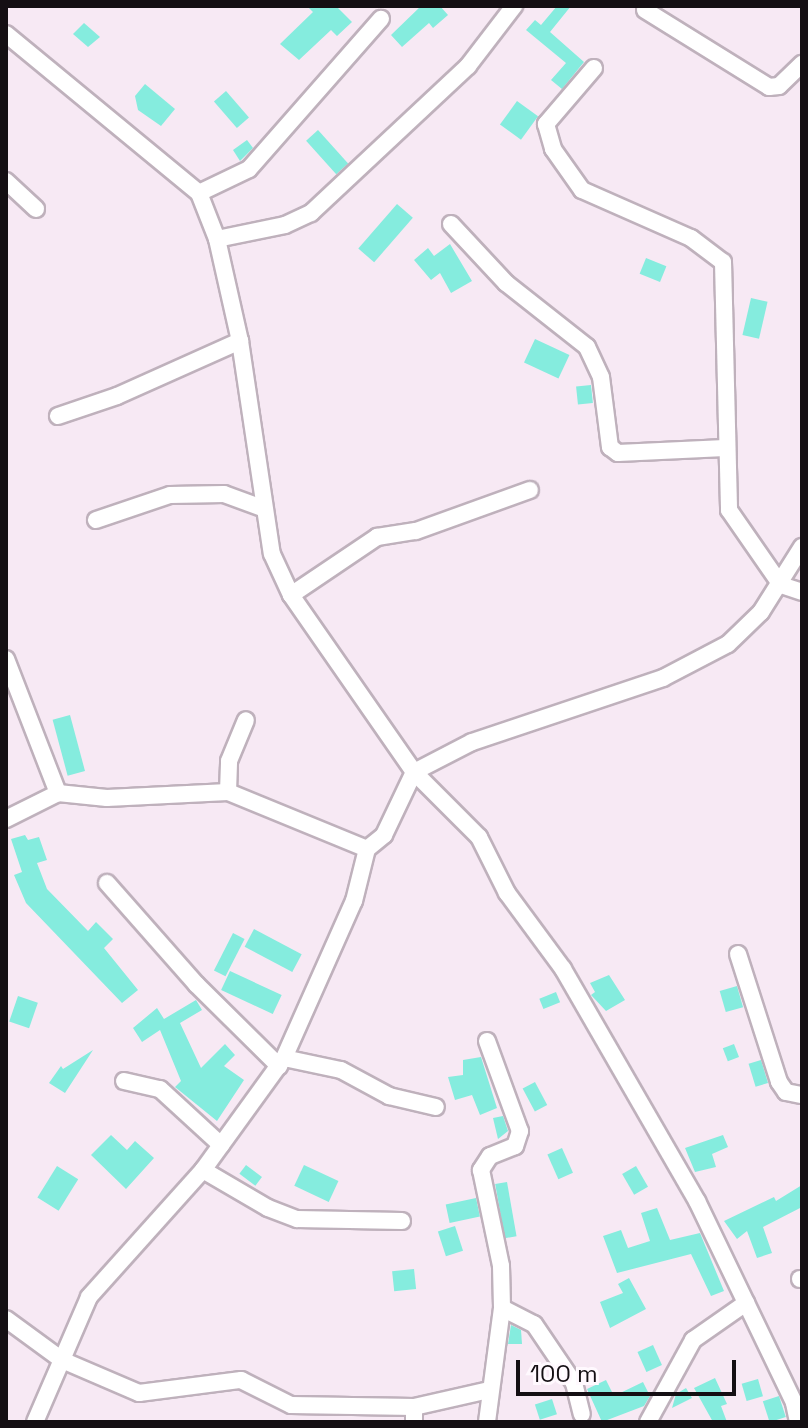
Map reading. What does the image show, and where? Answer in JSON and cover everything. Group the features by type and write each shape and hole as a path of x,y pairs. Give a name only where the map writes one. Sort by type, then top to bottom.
{"street":[{"path":"217,239 285,225 311,213 468,66 514,6"},
{"path":"645,10 769,87 779,86 802,64"},
{"path":"199,193 249,169 381,19"},
{"path":"6,34 199,193 217,239 240,341 262,508 272,554 291,595 414,772 479,837 507,893 563,969 697,1201 794,1403 798,1422"},
{"path":"594,68 546,124 553,149 582,190 691,238 723,262 725,448 729,510 781,585 802,592"},
{"path":"6,181 36,209"},
{"path":"451,224 506,283 587,347 601,377 610,447 618,453 725,448"},
{"path":"58,416 117,396 240,341"},
{"path":"291,595 377,537 416,531 530,490"},
{"path":"96,520 170,495 224,494 262,508"},
{"path":"35,1422 89,1297 203,1170 281,1062 354,901 367,849 384,835 414,772 472,742 695,663 747,628 781,585 802,547"},
{"path":"6,659 58,793"},
{"path":"228,792 229,761 246,720"},
{"path":"6,819 58,793 107,798 228,792 367,849"},
{"path":"107,883 196,984 281,1062 341,1070 389,1096 436,1107"},
{"path":"738,954 779,1082 786,1092 802,1095"},
{"path":"487,1041 520,1131 515,1146 490,1156 481,1170 501,1266 502,1308 487,1422"},
{"path":"124,1081 160,1089 221,1145"},
{"path":"203,1170 268,1208 297,1219 402,1221"},
{"path":"648,1422 693,1340 746,1303"},
{"path":"502,1308 534,1324 574,1383 582,1414"},
{"path":"6,1319 62,1360 139,1393 241,1380 291,1405 414,1414 489,1390"}],"building":[{"path":"307,6 336,6 352,22 337,36 331,30 299,60 280,44 313,12"},
{"path":"421,6 440,6 448,15 433,28 429,23 402,47 391,35"},
{"path":"557,6 571,6 550,32 584,62 562,89 551,80 566,63 526,30 535,20 541,25"},
{"path":"84,23 100,37 88,47 73,34"},
{"path":"145,84 175,109 161,126 138,110 135,96"},
{"path":"226,91 249,117 237,128 214,101"},
{"path":"517,101 538,116 521,140 500,124"},
{"path":"318,130 348,163 336,174 306,141"},
{"path":"247,140 253,148 240,161 233,150"},
{"path":"397,204 413,218 374,262 358,249"},
{"path":"450,244 472,281 451,293 440,273 431,280 414,260 428,248 434,256"},
{"path":"646,258 666,266 660,282 640,274"},
{"path":"751,298 768,302 759,339 742,335"},
{"path":"535,339 569,355 558,379 524,363"},
{"path":"591,385 593,403 578,404 576,387"},
{"path":"70,715 85,771 68,776 53,720"},
{"path":"25,835 28,840 39,837 47,860 37,863 47,889 88,931 96,922 113,939 104,948 138,990 122,1003 26,903 14,875 22,872 11,839"},
{"path":"254,929 302,954 292,972 245,947"},
{"path":"233,933 245,939 226,976 214,970"},
{"path":"230,971 282,995 273,1014 221,990"},
{"path":"609,975 625,1000 606,1011 591,995 595,992 590,983"},
{"path":"737,986 743,1007 726,1012 720,991"},
{"path":"556,992 560,1002 543,1009 539,999"},
{"path":"18,996 38,1003 29,1028 9,1022"},
{"path":"196,1000 202,1010 180,1023 201,1068 225,1044 235,1055 224,1066 244,1080 217,1121 175,1087 181,1081 160,1030 142,1042 133,1028 157,1008 164,1019"},
{"path":"734,1044 739,1057 728,1061 723,1048"},
{"path":"93,1050 65,1093 49,1083 61,1066 63,1069"},
{"path":"481,1057 497,1108 480,1115 472,1095 455,1100 448,1077 463,1075 463,1060"},
{"path":"761,1060 768,1083 756,1087 749,1064"},
{"path":"535,1082 547,1105 535,1112 523,1089"},
{"path":"503,1116 508,1131 498,1139 493,1118"},
{"path":"111,1135 127,1150 135,1141 154,1158 126,1189 91,1155"},
{"path":"723,1135 728,1147 712,1154 716,1167 695,1172 685,1148"},
{"path":"562,1148 573,1173 558,1179 547,1155"},
{"path":"246,1165 262,1177 255,1186 239,1174"},
{"path":"304,1165 338,1181 329,1202 294,1186"},
{"path":"57,1166 78,1179 59,1211 37,1197"},
{"path":"636,1166 648,1187 634,1195 622,1174"},
{"path":"507,1182 517,1236 505,1238 495,1184"},
{"path":"802,1185 802,1207 763,1227 772,1253 757,1258 747,1231 737,1239 724,1221 774,1197 776,1201"},
{"path":"476,1198 480,1217 450,1223 446,1204"},
{"path":"657,1208 670,1240 700,1233 724,1291 711,1296 691,1254 617,1273 603,1236 621,1230 628,1248 650,1241 641,1213"},
{"path":"455,1226 463,1251 446,1256 438,1232"},
{"path":"414,1269 416,1289 394,1291 392,1271"},
{"path":"629,1278 646,1309 610,1328 600,1302 623,1293 618,1284"},
{"path":"511,1325 521,1330 522,1344 508,1344"},
{"path":"653,1345 662,1365 646,1372 637,1352"},
{"path":"715,1378 727,1404 721,1406 727,1422 713,1422 694,1388"},
{"path":"758,1379 763,1396 747,1401 742,1384"},
{"path":"606,1380 614,1396 643,1382 650,1396 644,1406 602,1422 587,1389"},
{"path":"686,1388 692,1398 672,1408 676,1394"},
{"path":"779,1396 786,1417 770,1422 763,1401"},
{"path":"552,1399 557,1414 540,1420 535,1405"}]}
